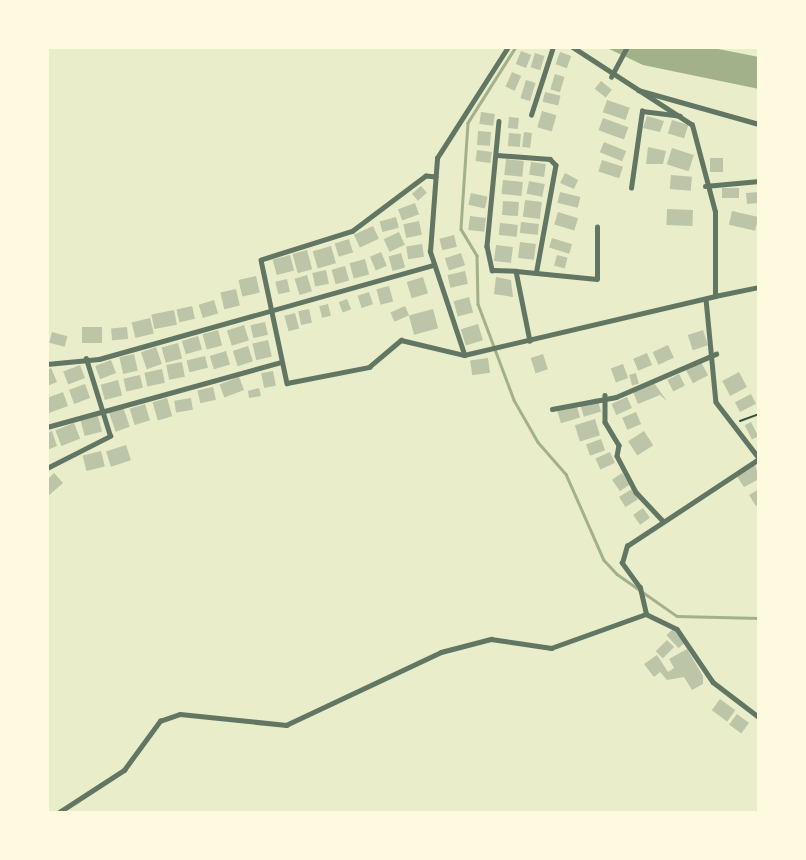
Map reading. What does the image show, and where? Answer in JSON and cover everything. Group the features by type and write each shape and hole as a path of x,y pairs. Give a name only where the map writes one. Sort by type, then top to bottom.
{"street":[{"path":"464,355 434,265 428,231 437,158 509,47"},
{"path":"531,116 553,47"},
{"path":"572,47 692,125 705,186 715,212 715,296"},
{"path":"613,74 627,47"},
{"path":"634,89 759,124"},
{"path":"631,188 642,111 680,116"},
{"path":"499,121 487,246 492,270 537,270 572,282 597,279 597,227"},
{"path":"497,155 550,159 556,165 537,270"},
{"path":"436,177 426,176 353,231 261,260 287,383 369,367 401,340 464,355 759,287"},
{"path":"705,186 759,181"},
{"path":"47,364 86,359 271,312 434,265"},
{"path":"516,271 530,341"},
{"path":"646,614 640,588 622,563 623,553 663,521 759,458 716,402 716,354 706,299"},
{"path":"552,409 606,395 616,397 716,354"},
{"path":"47,468 61,456 107,442 101,409 86,359"},
{"path":"47,427 101,409 281,362"},
{"path":"606,395 605,422 620,445 617,456 636,492 663,521"},
{"path":"58,813 124,770 160,721 170,718 286,726 441,652 491,639 551,648 646,614 677,629 713,682 759,717"}],"path":[{"path":"732,425 759,414"}],"shaded area":[{"path":"605,47 708,47 759,57 759,89 643,65"}],"building":[{"path":"521,51 531,55 526,68 516,64"},
{"path":"560,52 571,56 567,68 556,64"},
{"path":"535,53 545,56 540,70 531,67"},
{"path":"512,72 521,76 515,91 505,87"},
{"path":"555,74 565,77 560,92 550,89"},
{"path":"526,80 536,83 530,101 520,98"},
{"path":"601,81 612,90 606,98 595,89"},
{"path":"545,92 561,96 558,106 543,102"},
{"path":"607,100 630,108 625,120 603,112"},
{"path":"542,111 556,115 552,131 537,127"},
{"path":"481,112 495,114 493,126 479,124"},
{"path":"647,116 664,121 660,132 643,128"},
{"path":"509,117 519,118 518,129 508,128"},
{"path":"603,118 628,127 624,139 599,130"},
{"path":"672,120 688,125 684,138 668,133"},
{"path":"478,131 491,132 490,146 477,145"},
{"path":"524,132 532,133 530,148 522,147"},
{"path":"509,133 521,134 520,147 508,146"},
{"path":"604,142 626,151 622,161 600,152"},
{"path":"648,147 666,151 663,164 646,164"},
{"path":"672,148 694,155 689,171 667,164"},
{"path":"477,150 492,152 490,163 475,161"},
{"path":"710,158 723,158 723,172 710,172"},
{"path":"506,159 524,161 522,177 504,175"},
{"path":"602,160 623,167 619,178 598,171"},
{"path":"531,162 546,164 544,177 529,175"},
{"path":"565,173 578,180 574,189 560,183"},
{"path":"671,175 692,177 691,191 670,189"},
{"path":"503,180 523,182 521,196 502,194"},
{"path":"529,181 545,184 542,197 527,194"},
{"path":"421,186 427,193 418,201 412,194"},
{"path":"722,188 739,188 739,198 722,198"},
{"path":"560,192 580,197 578,208 557,203"},
{"path":"758,192 759,203 747,204 746,193"},
{"path":"471,193 488,197 485,209 468,205"},
{"path":"525,200 542,202 540,219 523,217"},
{"path":"503,201 519,202 518,216 502,215"},
{"path":"415,203 419,214 402,220 398,209"},
{"path":"667,209 693,210 692,226 666,225"},
{"path":"732,211 758,217 755,231 729,225"},
{"path":"558,212 578,218 574,231 554,224"},
{"path":"470,216 486,218 484,232 468,230"},
{"path":"396,217 399,228 382,232 380,221"},
{"path":"419,221 422,235 406,238 403,224"},
{"path":"521,222 539,224 538,235 520,233"},
{"path":"500,223 518,225 517,237 499,235"},
{"path":"373,226 379,239 360,248 354,235"},
{"path":"399,232 405,245 390,252 384,239"},
{"path":"454,235 457,247 442,250 439,239"},
{"path":"552,238 572,244 569,254 549,248"},
{"path":"349,239 353,252 339,257 335,243"},
{"path":"520,242 536,244 534,260 518,258"},
{"path":"422,244 424,257 408,259 406,247"},
{"path":"496,245 513,247 511,263 494,261"},
{"path":"331,246 336,263 318,269 313,251"},
{"path":"307,250 312,269 298,273 293,254"},
{"path":"381,252 387,266 376,270 370,257"},
{"path":"401,253 405,267 393,271 389,257"},
{"path":"461,253 465,265 449,271 445,258"},
{"path":"290,255 294,270 277,275 273,260"},
{"path":"557,255 568,258 565,268 554,266"},
{"path":"365,259 369,274 354,279 350,263"},
{"path":"345,266 349,280 336,284 332,270"},
{"path":"326,270 329,284 315,287 312,273"},
{"path":"465,271 468,284 450,288 447,275"},
{"path":"307,275 312,291 300,295 295,279"},
{"path":"256,276 260,293 242,297 238,280"},
{"path":"423,277 428,293 412,298 407,282"},
{"path":"496,277 511,280 513,297 494,294"},
{"path":"287,279 290,292 278,294 275,282"},
{"path":"389,286 393,301 381,305 376,289"},
{"path":"236,289 240,306 224,309 220,293"},
{"path":"369,292 373,304 362,308 358,296"},
{"path":"469,297 473,312 458,317 454,301"},
{"path":"347,299 351,309 343,313 339,302"},
{"path":"214,300 218,313 203,318 199,305"},
{"path":"328,304 331,316 322,318 319,306"},
{"path":"192,306 195,319 179,322 176,310"},
{"path":"405,306 409,315 394,322 390,313"},
{"path":"309,309 312,323 301,325 298,311"},
{"path":"433,309 438,328 414,335 409,315"},
{"path":"174,310 177,325 154,329 151,314"},
{"path":"295,313 299,328 289,331 284,316"},
{"path":"150,318 154,334 135,338 132,323"},
{"path":"265,322 268,335 253,338 250,325"},
{"path":"478,324 483,340 466,346 461,329"},
{"path":"244,325 249,340 232,346 227,331"},
{"path":"82,327 102,327 102,343 82,343"},
{"path":"127,327 128,339 112,340 111,328"},
{"path":"218,330 222,345 207,350 203,334"},
{"path":"703,330 708,345 693,350 688,335"},
{"path":"52,332 67,336 65,347 49,343"},
{"path":"198,336 202,349 186,354 182,341"},
{"path":"268,340 272,357 256,360 252,344"},
{"path":"178,343 182,358 166,363 162,347"},
{"path":"668,345 674,358 659,365 653,352"},
{"path":"248,346 253,361 238,366 233,351"},
{"path":"156,347 162,364 147,369 141,352"},
{"path":"226,351 230,364 214,369 210,356"},
{"path":"647,353 652,365 638,371 633,359"},
{"path":"134,354 138,371 123,374 119,357"},
{"path":"543,354 548,369 536,373 531,358"},
{"path":"205,356 208,368 189,372 187,361"},
{"path":"488,358 490,373 472,375 470,361"},
{"path":"111,360 116,373 100,379 95,366"},
{"path":"182,362 185,377 169,380 166,365"},
{"path":"701,362 708,375 693,383 686,370"},
{"path":"623,364 628,378 616,383 611,368"},
{"path":"80,365 85,378 68,385 63,371"},
{"path":"51,368 57,382 47,386 47,370"},
{"path":"162,369 165,383 147,386 144,373"},
{"path":"273,371 276,386 264,388 261,373"},
{"path":"739,372 747,387 730,396 722,381"},
{"path":"636,373 639,384 632,385 629,375"},
{"path":"679,374 685,386 673,391 667,380"},
{"path":"140,375 143,388 126,391 123,379"},
{"path":"239,377 244,390 224,398 219,385"},
{"path":"118,380 122,395 105,400 101,385"},
{"path":"654,383 667,401 660,395 638,404 633,392"},
{"path":"85,384 90,398 74,404 69,390"},
{"path":"213,387 216,400 200,403 197,391"},
{"path":"259,388 261,396 249,398 248,391"},
{"path":"63,392 68,406 49,413 47,398"},
{"path":"751,394 756,404 740,412 735,402"},
{"path":"627,397 632,408 616,415 611,404"},
{"path":"167,398 172,416 158,420 153,402"},
{"path":"191,398 193,410 176,413 174,401"},
{"path":"597,398 601,411 584,417 580,403"},
{"path":"145,404 150,420 135,425 130,409"},
{"path":"576,404 580,417 561,423 557,410"},
{"path":"123,407 130,427 116,432 109,412"},
{"path":"636,412 641,424 627,430 622,418"},
{"path":"98,416 102,431 85,436 81,421"},
{"path":"595,419 600,435 580,441 575,425"},
{"path":"751,422 758,436 752,439 745,425"},
{"path":"74,423 80,439 61,446 55,430"},
{"path":"52,431 57,446 47,450 47,433"},
{"path":"644,431 653,445 637,456 628,441"},
{"path":"601,439 605,450 590,456 586,444"},
{"path":"126,445 131,460 111,467 106,451"},
{"path":"101,451 105,467 86,471 83,456"},
{"path":"610,452 615,463 600,469 595,459"},
{"path":"755,464 759,479 744,487 736,475"},
{"path":"54,473 63,483 47,497 47,480"},
{"path":"622,473 630,485 620,491 612,480"},
{"path":"632,489 638,499 625,507 619,497"},
{"path":"759,489 759,504 756,506 749,495"},
{"path":"643,508 650,518 640,525 633,515"},
{"path":"673,629 685,642 679,648 666,635"},
{"path":"667,640 674,647 663,658 656,651"},
{"path":"687,649 703,676 703,684 692,690 684,677 667,680 660,672 654,677 644,664 657,655 668,672 674,668 669,659"},
{"path":"720,699 735,710 727,721 712,710"},
{"path":"737,714 749,723 741,733 729,724"}],"waterway":[{"path":"516,47 468,123 461,229 477,256 478,304 514,400 538,442 566,474 604,560 617,574 677,616 759,618"}]}
